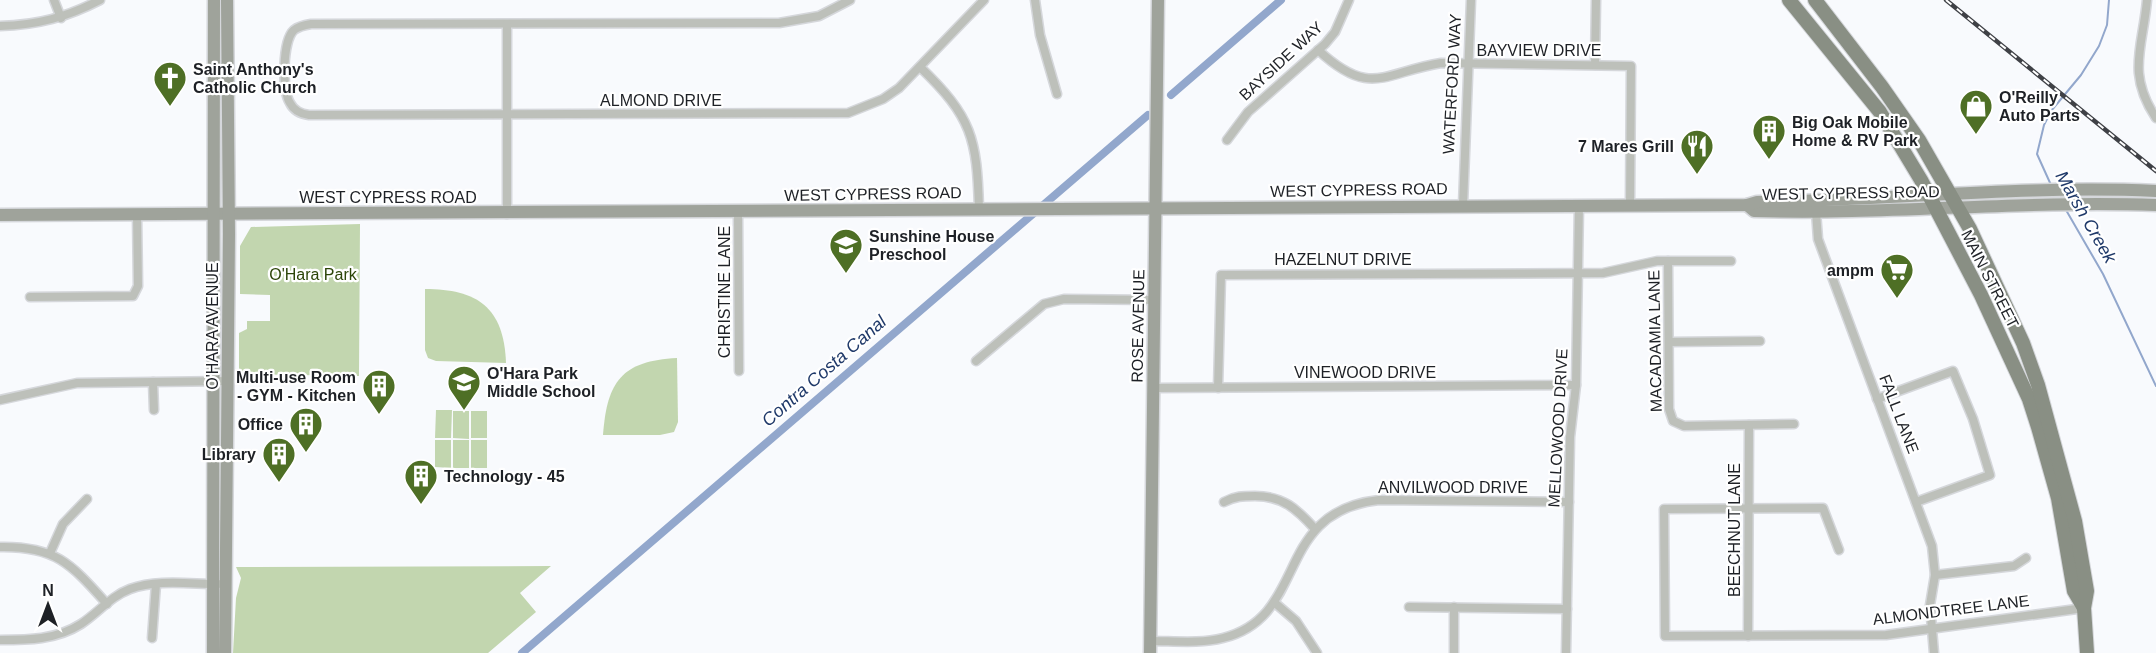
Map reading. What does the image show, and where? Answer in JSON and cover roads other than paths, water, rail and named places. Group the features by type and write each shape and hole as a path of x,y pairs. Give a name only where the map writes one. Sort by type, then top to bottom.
{"main road":[{"name":"MAIN STREET","path":"1789,0 1880,112 1929,196 1981,295 2029,399 2058,498 2074,591 2084,608"},
{"name":"MAIN STREET","path":"1815,0 1882,87 1919,140 1951,195 1987,262 2038,384 2075,520 2087,591 2084,608 2087,653"}],"street":[{"path":"54,0 61,18"},
{"path":"0,26 28,25 61,18 100,0"},
{"name":"O'HARA AVENUE","path":"213,653 211,584 214,0"},
{"name":"O'HARA AVENUE","path":"225,653 229,213 227,0"},
{"path":"507,214 507,24 779,23 819,16 850,0"},
{"name":"ALMOND DRIVE","path":"507,24 311,24 294,30 285,48 285,93 295,110 309,115 830,115 866,108 883,99 920,67 984,0"},
{"path":"1035,0 1040,35 1057,94"},
{"name":"ROSE AVENUE","path":"1150,647 1158,0"},
{"name":"BAYSIDE WAY","path":"1227,140 1248,112 1335,32 1349,0"},
{"name":"WATERFORD WAY","path":"1463,205 1464,130 1470,64 1471,0"},
{"path":"1595,65 1596,0"},
{"path":"2147,0 2137,63 2139,83 2156,118"},
{"name":"BAYVIEW DRIVE","path":"1318,50 1336,66 1364,78 1395,77 1423,66 1442,63 1632,67 1630,205"},
{"path":"920,67 954,102 971,135 978,165 979,209"},
{"name":"WEST CYPRESS ROAD","path":"0,215 507,214 1579,204 1747,205 1757,202 2034,191 2156,190"},
{"name":"WEST CYPRESS ROAD","path":"1747,205 1754,211 1816,212 2074,202 2156,205"},
{"name":"MELLOWOOD DRIVE","path":"1566,653 1570,437 1576,385 1579,204"},
{"name":"CHRISTINE LANE","path":"738,212 740,371"},
{"name":"FALL LANE","path":"1816,212 1818,239 1932,546 1935,575 1931,593 1934,653"},
{"path":"30,297 134,296 138,286 137,213"},
{"name":"MACADAMIA LANE","path":"1668,261 1669,409 1673,421 1684,426 1749,425"},
{"path":"1578,273 1603,273 1642,262 1731,261"},
{"name":"HAZELNUT DRIVE","path":"1218,388 1221,275 1578,273"},
{"path":"976,361 1044,304 1064,299 1155,300"},
{"path":"1669,342 1760,341"},
{"path":"1877,399 1953,371 1973,419 1990,475 1916,502"},
{"path":"153,381 154,410"},
{"path":"0,400 77,383 228,381"},
{"name":"VINEWOOD DRIVE","path":"1154,388 1576,385"},
{"path":"212,405 228,399"},
{"path":"1749,425 1794,424"},
{"name":"BEECHNUT LANE","path":"1748,636 1749,425"},
{"path":"1224,502 1235,496 1271,496 1290,504 1316,529"},
{"path":"50,553 63,524 87,499"},
{"name":"ANVILWOOD DRIVE","path":"1150,647 1225,638 1248,628 1275,603 1300,550 1316,529 1330,516 1348,506 1379,500 1569,502"},
{"path":"1749,508 1823,508 1839,550"},
{"name":"ALMONDTREE LANE","path":"1749,508 1664,509 1665,636 1886,635 2084,608"},
{"path":"0,547 30,548 50,553 73,567 107,604"},
{"path":"1935,575 2014,566 2026,558"},
{"path":"0,640 47,638 63,633 81,624 129,589 156,584 227,585"},
{"path":"152,638 156,584"},
{"path":"1275,603 1296,621 1317,653"},
{"path":"1409,607 1567,609"},
{"path":"1454,607 1454,653"}],"waterway":[{"name":"Contra Costa Canal","path":"1171,95 1281,0"},
{"name":"Marsh Creek","path":"2051,185 2037,154 2044,125 2051,111 2081,75 2099,46 2107,25 2109,0"},
{"name":"Contra Costa Canal","path":"522,653 1148,115"},
{"name":"Marsh Creek","path":"2066,210 2103,274 2156,386"}],"railway":[{"path":"1946,0 2156,171"}],"place":[{"name":"Saint Anthony's Catholic Church","path":"170,107"},
{"name":"O'Reilly Auto Parts","path":"1976,135"},
{"name":"Big Oak Mobile Home & RV Park","path":"1769,160"},
{"name":"7 Mares Grill","path":"1697,175"},
{"name":"Sunshine House Preschool","path":"846,274"},
{"name":"ampm","path":"1897,299"},
{"name":"O'Hara Park Middle School","path":"464,411"},
{"name":"Multi-use Room - GYM - Kitchen","path":"379,415"},
{"name":"Office","path":"306,453"},
{"name":"Library","path":"279,483"},
{"name":"Technology - 45","path":"421,505"}],"park label":[{"name":"O'Hara Park","path":"313,274"}]}
